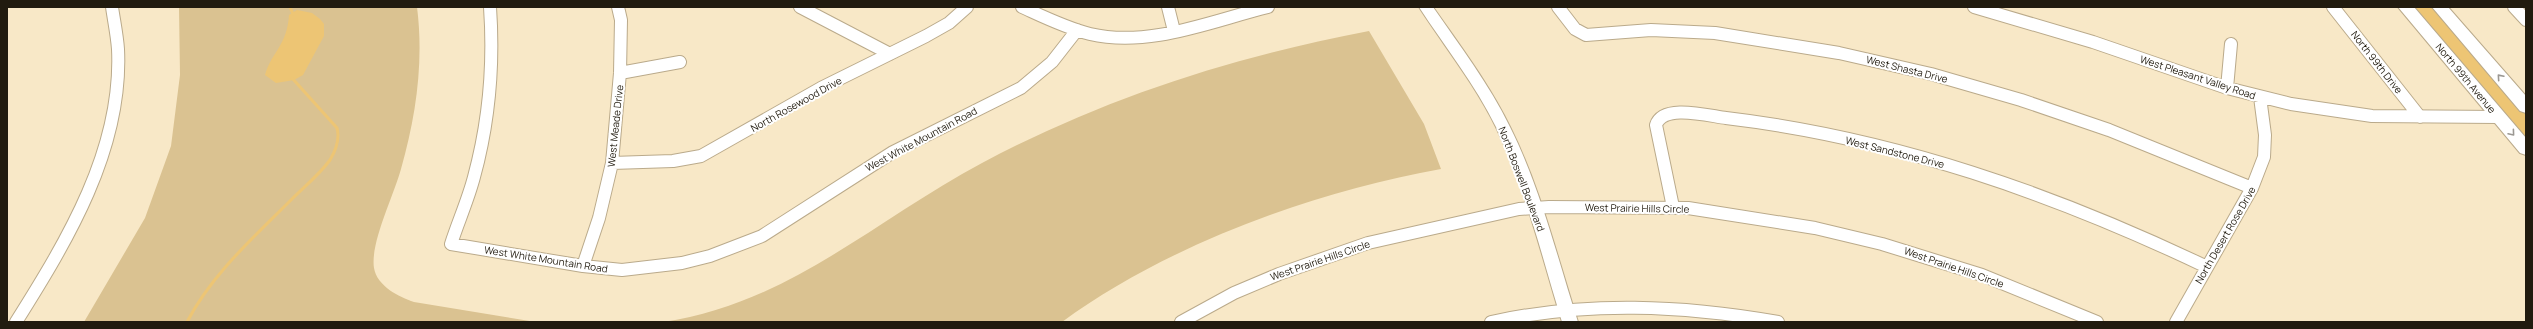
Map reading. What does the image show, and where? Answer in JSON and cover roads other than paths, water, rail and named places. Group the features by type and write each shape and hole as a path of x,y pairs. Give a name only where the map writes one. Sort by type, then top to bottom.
{"main road":[{"name":"North 99th Avenue","path":"2406,7 2526,149"},
{"path":"2440,7 2526,107"}],"street":[{"path":"16,322 46,275 75,221 94,176 111,123 119,63 112,7"},
{"name":"West White Mountain Road","path":"490,7 493,35 484,126 474,177 451,244 583,266 622,270 682,263 710,256 762,236 893,152 1022,88 1046,69 1062,53 1077,30"},
{"name":"West Meade Drive","path":"583,266 599,218 612,163 620,74 621,20 618,7"},
{"path":"800,7 890,54"},
{"name":"North Rosewood Drive","path":"612,163 673,161 701,156 722,146 821,88 950,23 967,7"},
{"path":"1022,7 1077,30 1121,39 1174,32 1268,7"},
{"path":"1168,7 1174,32"},
{"name":"North Boswell Boulevard","path":"1426,7 1467,68 1503,126 1534,208 1568,316"},
{"name":"West Shasta Drive","path":"1558,7 1574,28 1583,35 1595,36 1635,30 1674,30 1745,37 1826,50 1912,69 2006,96 2108,130 2252,188"},
{"name":"West Pleasant Valley Road","path":"1974,7 2093,42 2227,88 2260,97 2332,111 2372,116 2498,117"},
{"name":"North 99th Drive","path":"2333,7 2420,117"},
{"path":"2514,7 2526,20"},
{"path":"2227,88 2231,44"},
{"path":"620,74 680,62"},
{"name":"North Desert Rose Drive","path":"2176,322 2252,188 2264,157 2265,135 2260,97"},
{"name":"West Sandstone Drive","path":"1674,207 1656,131 1656,124 1662,116 1673,113 1719,117 1791,129 1892,150 1968,171 2064,204 2207,267"},
{"name":"West Prairie Hills Circle","path":"1181,322 1234,293 1279,274 1368,243 1443,225 1534,208 1674,207 1768,219 1882,244 1982,275 2096,322"},
{"path":"1491,322 1658,308 1747,316 1778,322"}],"waterway":[{"path":"290,7 293,14"},
{"path":"187,322 208,288 221,272 248,242 321,171 330,160 334,152 338,140 337,128 292,78"}]}
